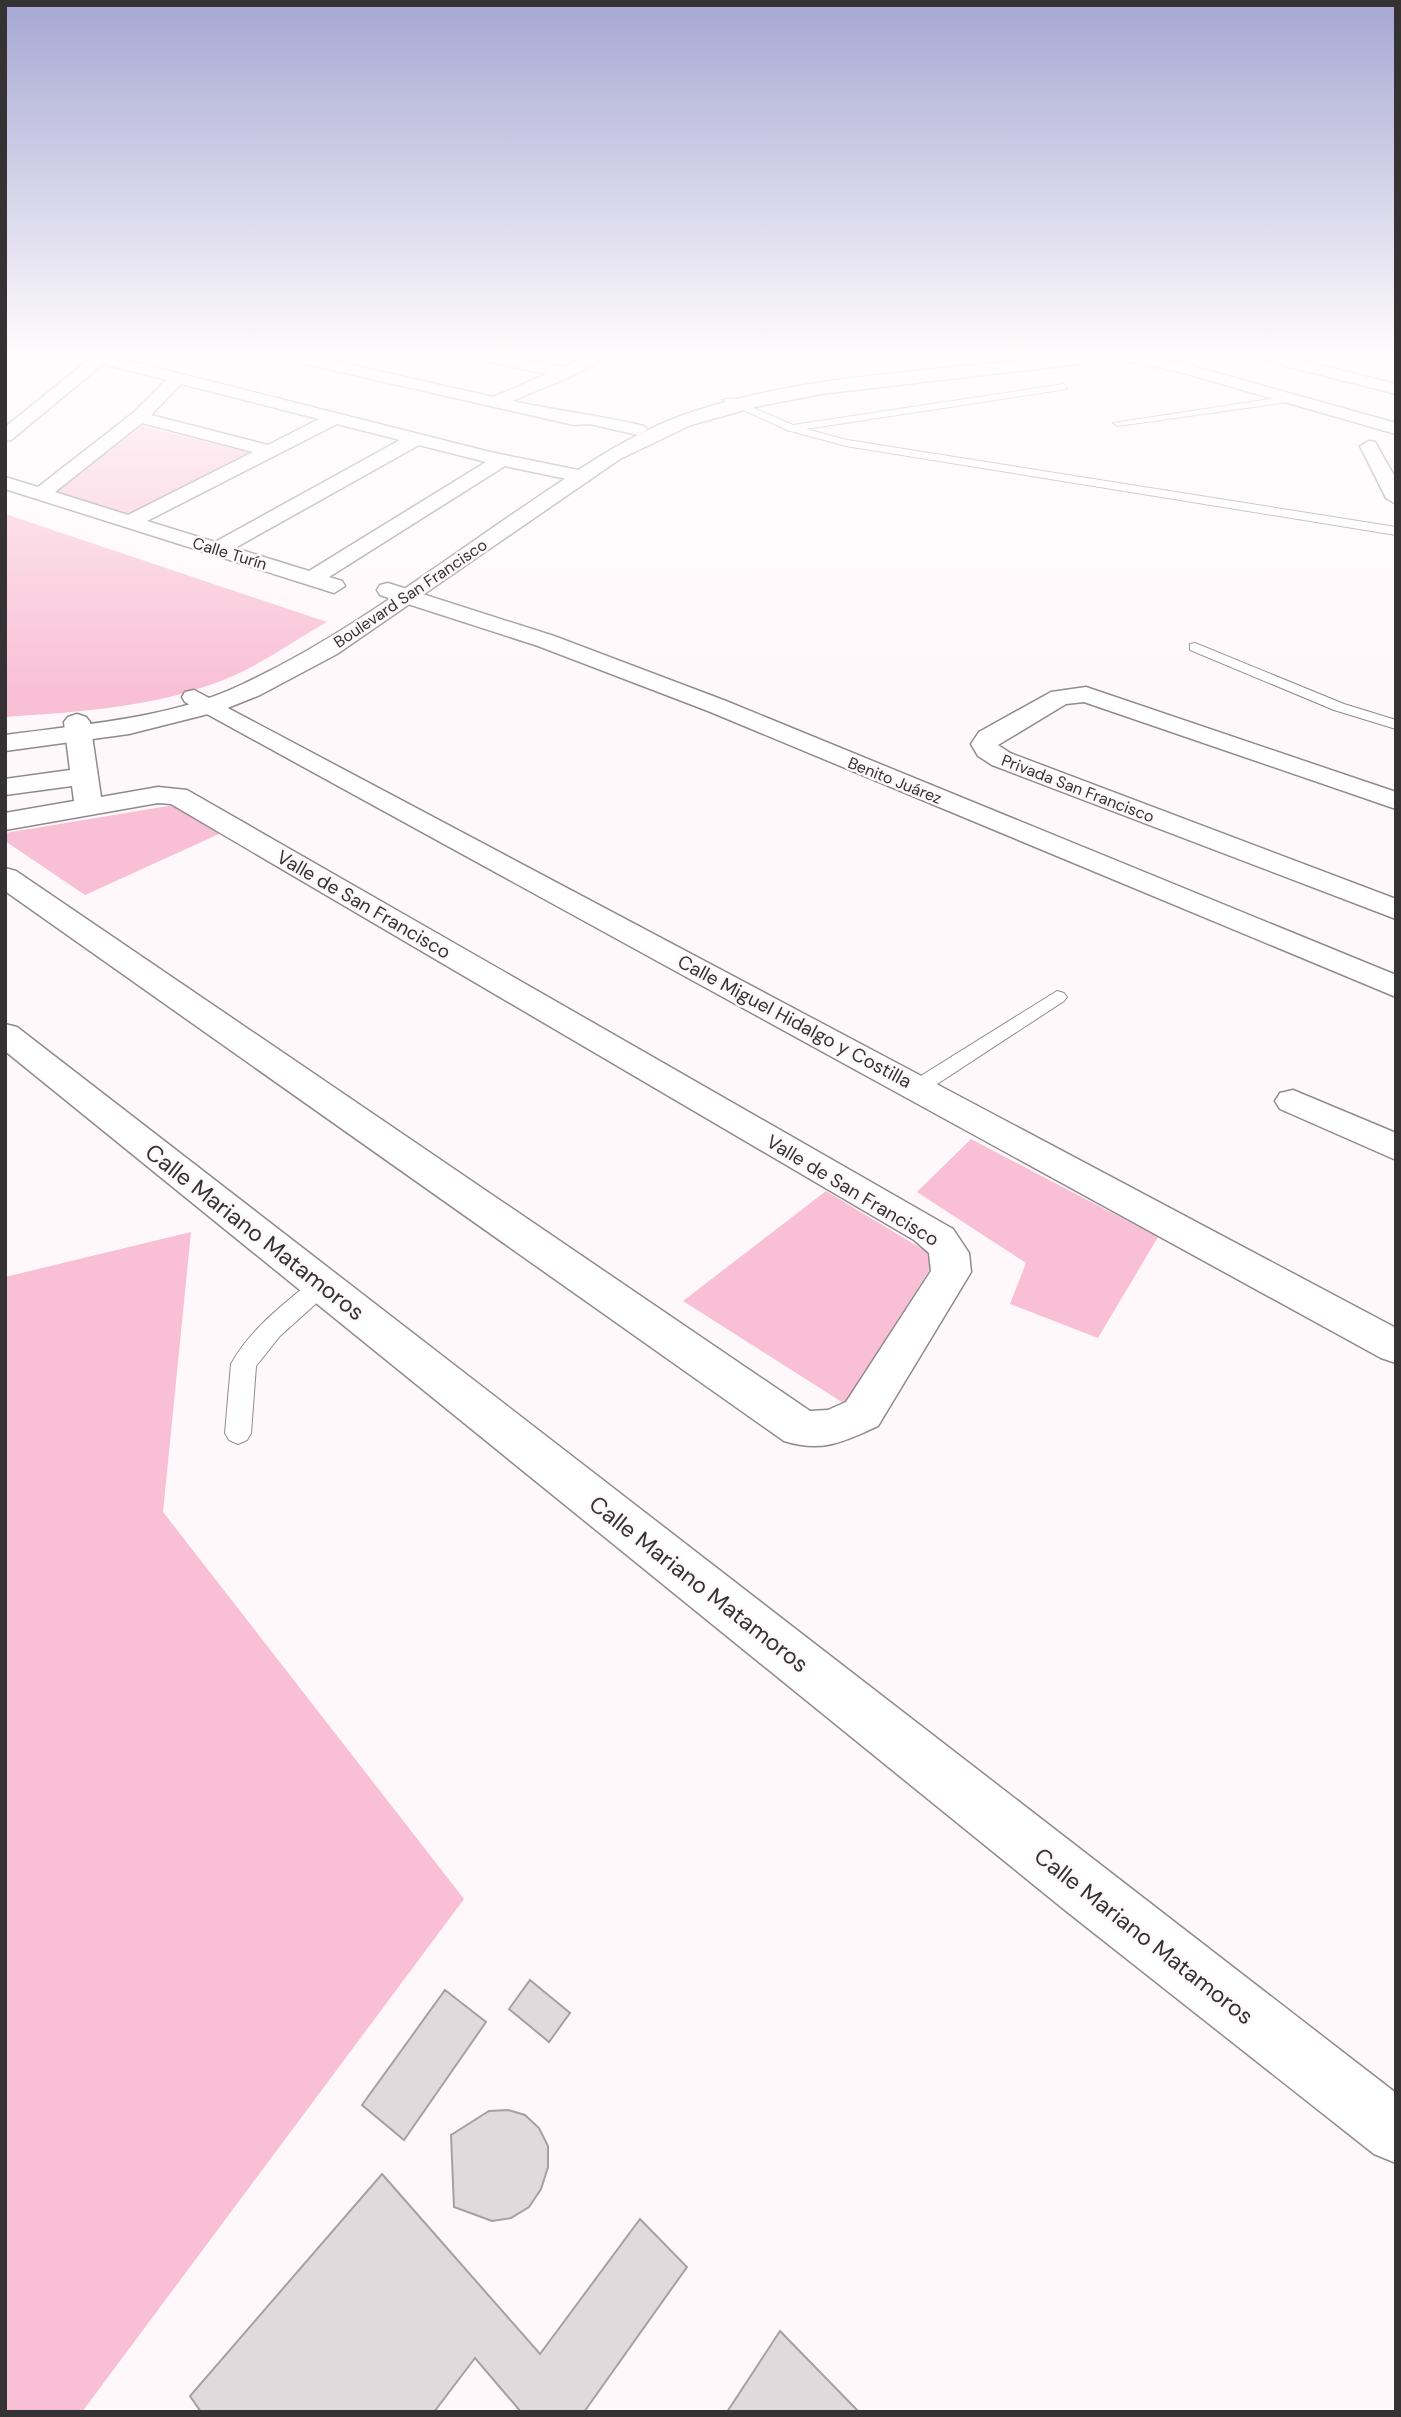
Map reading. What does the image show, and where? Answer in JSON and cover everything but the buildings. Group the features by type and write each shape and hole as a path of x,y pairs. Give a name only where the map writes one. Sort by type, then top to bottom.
{"street":[{"path":"40,495 71,471"},
{"path":"128,523 231,471"},
{"path":"218,549 359,471"},
{"path":"311,579 479,471"},
{"path":"541,471 567,477"},
{"name":"Boulevard San Francisco","path":"5,743 202,701 292,670 399,592 576,471"},
{"name":"Boulevard San Francisco","path":"567,477 580,471"},
{"path":"1384,471 1395,496"},
{"name":"Calle Turín","path":"5,483 334,586"},
{"name":"Benito Juárez","path":"399,592 571,650 717,706 1396,987"},
{"name":"Privada San Francisco","path":"1396,801 1086,694 1060,698 988,738 984,744 987,750 1001,759 1396,910"},
{"name":"Calle Miguel Hidalgo y Costilla","path":"202,701 1396,1347"},
{"name":"Boulevard San Francisco","path":"5,730 77,729"},
{"path":"77,729 82,776 89,807"},
{"path":"5,787 82,776"},
{"path":"37,783 43,815"},
{"name":"Valle de San Francisco","path":"5,822 158,795 177,796 937,1237 949,1253 951,1272 870,1405 849,1422 818,1430 800,1428 783,1420 5,877"},
{"name":"Calle Mariano Matamoros","path":"5,1034 1097,1900 1396,2132"},
{"path":"1293,1101 1396,1148"}],"lane":[{"path":"1011,471 1396,531"},
{"path":"1195,648 1339,707 1396,725"},
{"path":"918,1087 1057,997"},
{"path":"239,1433 244,1364 271,1329 322,1285"}],"shaded area":[{"path":"84,471 217,471 131,515 55,493"},
{"path":"5,514 327,622 253,666 202,688 147,702 5,717"},
{"path":"180,804 219,834 85,895 5,841 5,833"},
{"path":"971,1139 1158,1237 1098,1338 1010,1304 1026,1263 917,1192"},
{"path":"826,1191 937,1258 845,1404 683,1301"},
{"path":"191,1232 163,1512 464,1899 82,2412 5,2412 5,1277"}]}
